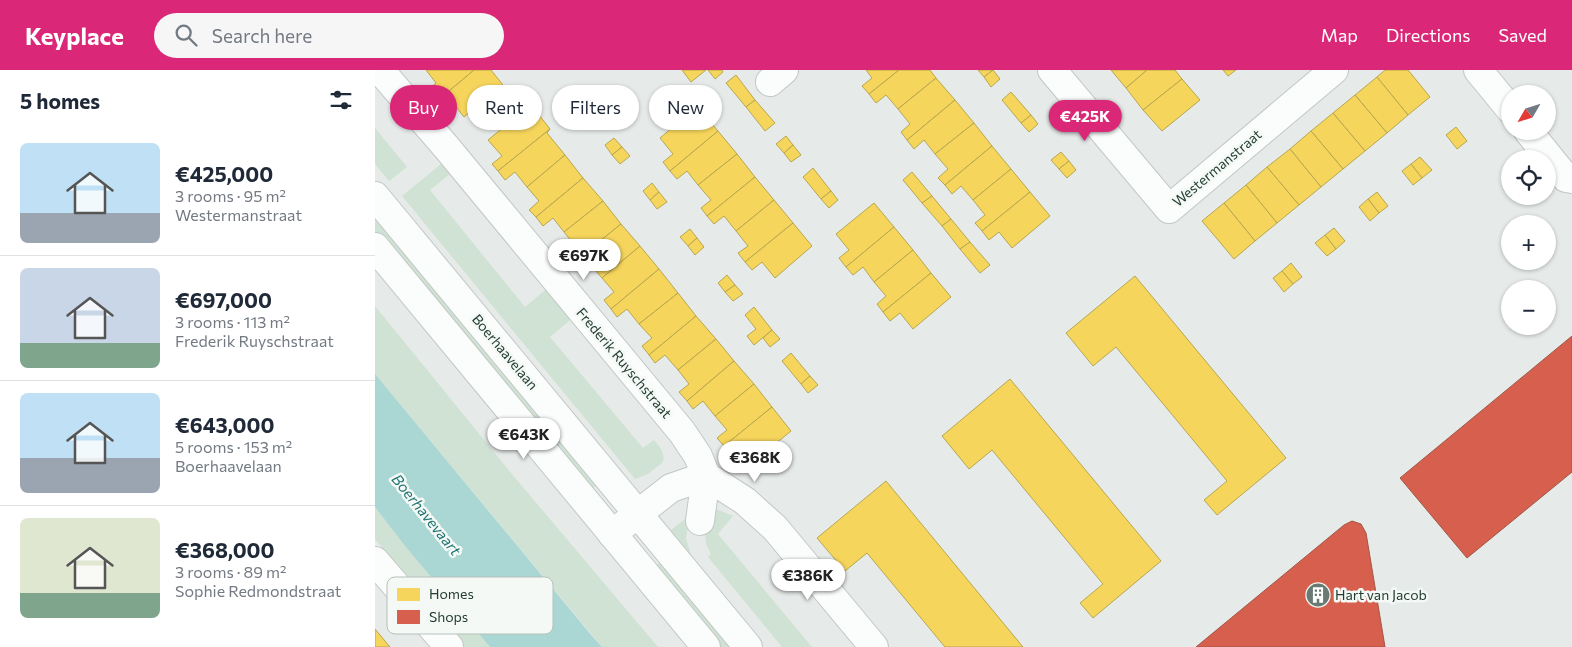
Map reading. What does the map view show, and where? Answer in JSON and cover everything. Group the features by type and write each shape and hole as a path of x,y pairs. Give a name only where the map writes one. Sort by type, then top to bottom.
{"street":[{"name":"Frederik Ruyschstraat","path":"380,70 682,432 698,456 706,476"},
{"name":"Westermanstraat","path":"1053,70 1169,209 1334,70"},
{"path":"1478,70 1501,98"},
{"path":"1535,140 1566,178 1572,179"},
{"name":"Boerhaavelaan","path":"375,196 749,647"},
{"path":"375,247 706,647"},
{"path":"612,534 671,488 706,476"},
{"path":"700,522 706,476"},
{"path":"706,476 745,501 775,528 874,647"},
{"path":"375,561 389,577"},
{"path":"438,634 449,647"}],"green space":[{"path":"375,128 407,167 389,181 375,164"},
{"path":"441,164 450,174 430,190 525,307 550,286 572,314 570,320 550,337 643,448 654,440 660,447 663,452 663,462 648,474 635,479 402,196"},
{"path":"375,208 597,485 591,489 586,488 375,233"},
{"path":"375,306 511,473 658,647 602,647 553,588 553,577 544,577 375,374"},
{"path":"375,507 431,577 406,577 375,539"},
{"path":"714,508 733,516 718,534 812,647 782,647 708,557 711,554 706,542 705,531"},
{"path":"690,515 686,538 693,562 763,647 760,647 666,534"},
{"path":"662,561 737,647 717,647 654,567"},
{"path":"453,634 479,634 490,647 464,647"}],"water":[{"name":"Boerhavevaart","path":"375,374 543,577 431,577 375,507"},
{"path":"553,589 602,647 490,647 479,634 553,634"}],"building: Homes":[{"path":"426,70 474,70 456,85 434,85 436,83"},
{"path":"474,70 491,70 503,85 467,85 467,115 464,117 457,108 456,85"},
{"path":"682,70 706,70 691,82"},
{"path":"708,70 722,70 723,72 715,79"},
{"path":"866,70 899,70 869,94 862,86 872,78"},
{"path":"899,70 930,70 936,78 898,109 886,95 876,103 869,94"},
{"path":"978,70 993,70 984,77"},
{"path":"993,70 1000,79 991,87 984,77"},
{"path":"1111,70 1147,70 1126,88"},
{"path":"1147,70 1175,70 1182,79 1143,110 1126,88"},
{"path":"1223,70 1236,70 1228,76"},
{"path":"1385,70 1408,70 1430,97 1408,115 1377,77"},
{"path":"736,75 755,100 746,107 726,83"},
{"path":"1377,77 1408,115 1387,133 1355,95"},
{"path":"936,78 955,100 907,140 901,132 910,124 898,109"},
{"path":"1182,79 1200,100 1162,131 1143,110"},
{"path":"1011,92 1031,115 1021,123 1002,100"},
{"path":"1355,95 1387,133 1365,151 1333,113"},
{"path":"755,100 775,123 765,131 746,107"},
{"path":"955,100 974,123 935,154 924,140 914,149 907,140"},
{"path":"1333,113 1365,151 1343,169 1311,131"},
{"path":"1031,115 1038,124 1029,132 1021,123"},
{"path":"542,119 550,129 498,171 492,164 502,156 488,140 500,130 542,130"},
{"path":"974,123 992,146 945,185 938,178 948,169 935,154"},
{"path":"1456,127 1467,141 1457,149 1446,135"},
{"path":"550,129 547,133 565,155 527,187 515,172 505,180 498,171"},
{"path":"670,130 718,131 670,171 663,162 673,154 660,138"},
{"path":"718,131 737,154 698,185 687,171 677,179 670,171"},
{"path":"1311,131 1343,169 1321,187 1290,149"},
{"path":"786,136 793,145 784,153 776,144"},
{"path":"614,138 622,147 612,155 605,145"},
{"path":"793,145 801,155 791,162 784,153"},
{"path":"992,146 1011,169 973,200 961,186 952,194 945,185"},
{"path":"622,147 630,156 620,164 612,155"},
{"path":"1290,149 1321,187 1299,205 1267,167"},
{"path":"1061,152 1069,161 1059,169 1051,160"},
{"path":"737,154 755,177 707,216 701,208 711,200 698,185"},
{"path":"565,155 583,178 536,217 529,210 539,201 527,187"},
{"path":"1420,157 1432,170 1422,178 1411,164"},
{"path":"1069,161 1076,170 1067,178 1059,169"},
{"path":"1411,164 1422,178 1413,185 1402,171"},
{"path":"1267,167 1299,205 1277,223 1246,185"},
{"path":"813,168 831,191 821,199 803,177"},
{"path":"1011,169 1030,192 982,231 975,223 985,215 973,200"},
{"path":"912,172 932,196 922,203 903,180"},
{"path":"755,177 774,200 736,231 724,216 714,224 707,216"},
{"path":"583,178 603,201 564,232 553,218 543,226 536,217"},
{"path":"652,183 659,192 650,200 643,191"},
{"path":"1246,185 1277,223 1255,241 1224,203"},
{"path":"831,191 838,200 829,208 821,199"},
{"path":"659,192 667,202 657,209 650,200"},
{"path":"1030,192 1050,216 1012,248 999,232 989,240 982,231"},
{"path":"1377,192 1388,206 1379,213 1368,199"},
{"path":"932,196 951,219 942,226 922,203"},
{"path":"1368,199 1379,213 1370,221 1359,207"},
{"path":"774,200 793,223 745,262 738,253 748,246 736,231"},
{"path":"603,201 621,224 573,263 566,255 576,247 564,232"},
{"path":"874,203 894,227 846,267 839,258 849,250 836,234"},
{"path":"1224,203 1255,241 1234,259 1202,221"},
{"path":"951,219 970,242 960,249 942,226"},
{"path":"793,223 812,246 775,278 762,262 752,270 745,262"},
{"path":"621,224 640,246 602,278 589,263 580,271 573,263"},
{"path":"894,227 913,250 874,282 863,267 853,275 846,267"},
{"path":"1334,228 1345,241 1336,249 1325,235"},
{"path":"690,229 697,238 688,246 680,237"},
{"path":"1325,235 1336,249 1327,256 1315,243"},
{"path":"697,238 704,247 695,255 688,246"},
{"path":"970,242 990,265 980,273 960,249"},
{"path":"640,246 659,269 611,309 604,300 614,292 602,278"},
{"path":"913,250 931,273 883,312 877,304 886,296 874,282"},
{"path":"1291,263 1302,277 1293,284 1282,271"},
{"path":"659,269 678,293 639,324 627,309 617,317 611,309"},
{"path":"1282,271 1293,284 1284,292 1273,278"},
{"path":"931,273 951,297 913,329 900,313 890,321 883,312"},
{"path":"727,275 735,285 725,292 718,283"},
{"path":"1135,276 1286,458 1217,515 1204,500 1227,481 1116,347 1093,366 1066,333"},
{"path":"735,285 743,294 733,301 725,292"},
{"path":"678,293 696,316 649,355 642,346 652,338 639,324"},
{"path":"754,307 772,330 754,345 747,336 756,329 745,315"},
{"path":"696,316 716,339 678,370 665,355 655,363 649,355"},
{"path":"772,330 780,339 770,347 763,338"},
{"path":"716,339 734,361 687,401 679,392 689,384 678,370"},
{"path":"791,353 810,376 801,384 782,361"},
{"path":"734,361 754,384 715,416 703,401 693,409 687,401"},
{"path":"810,376 818,385 808,393 801,384"},
{"path":"1010,379 1161,561 1093,618 1080,603 1103,584 992,450 969,469 942,436"},
{"path":"754,384 772,407 724,446 717,438 727,430 715,416"},
{"path":"772,407 791,431 753,462 740,446 730,455 724,446"},
{"path":"886,481 1023,647 945,647 867,553 845,571 817,538"},
{"path":"375,629 390,647 375,647"}],"building: Shops":[{"path":"1572,336 1572,472 1467,558 1400,478"},
{"name":"Hart van Jacob","path":"1352,521 1361,524 1366,533 1385,647 1196,647 1344,525"}],"place":[{"name":"Hart van Jacob","path":"1318,595"}]}
